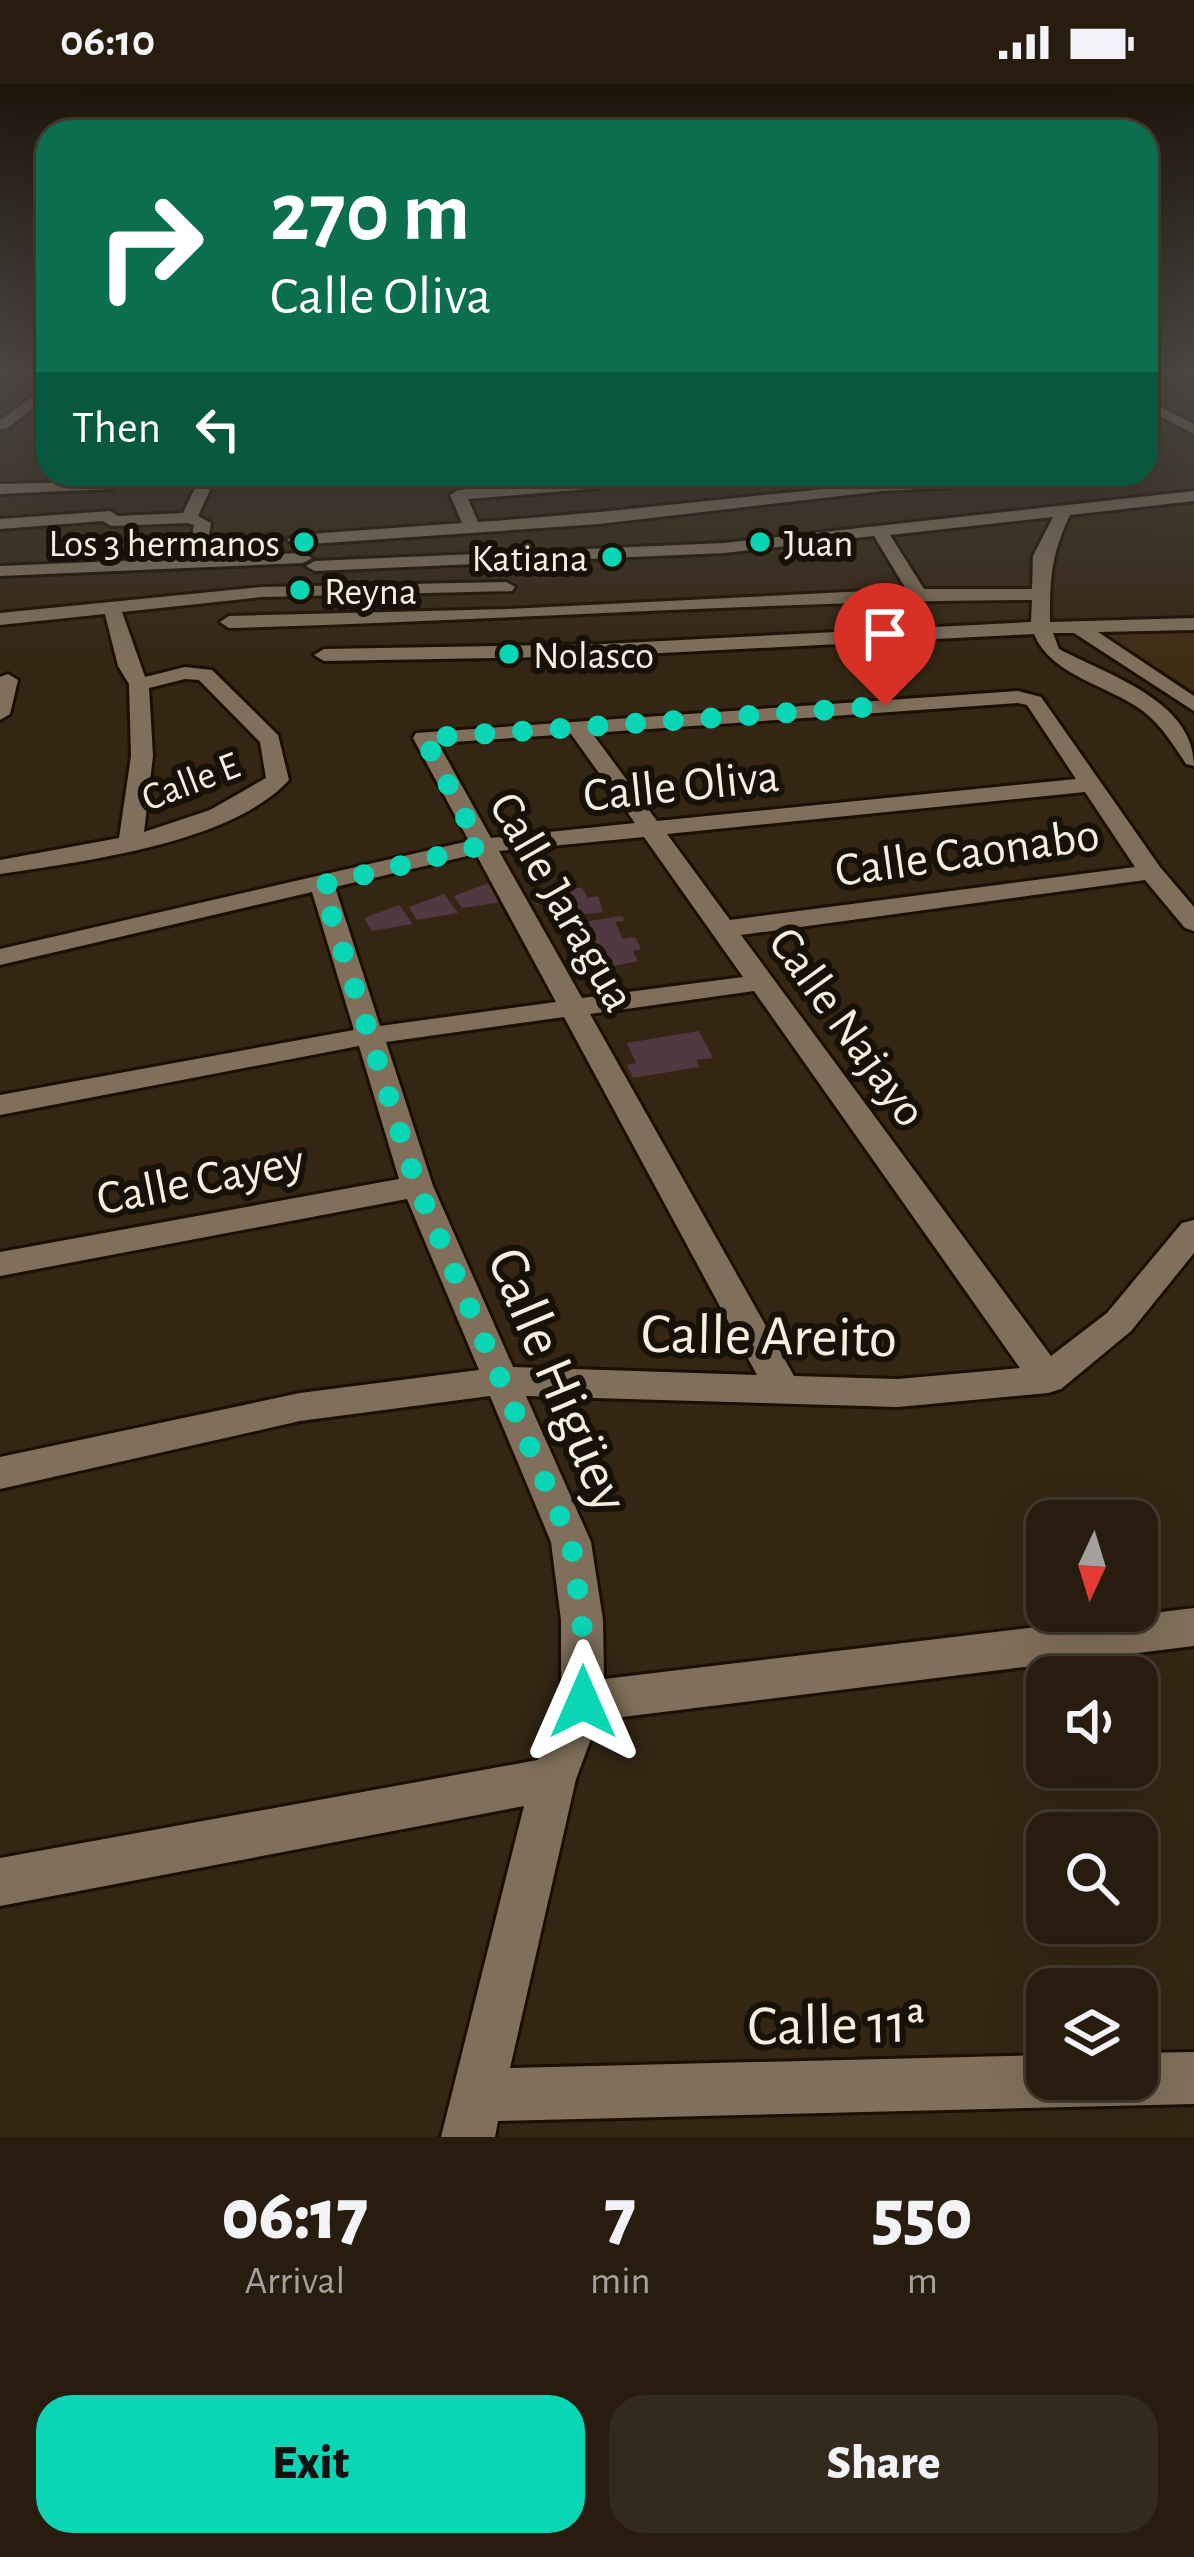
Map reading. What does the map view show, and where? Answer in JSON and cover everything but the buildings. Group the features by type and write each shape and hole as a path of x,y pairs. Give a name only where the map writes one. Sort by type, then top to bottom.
{"street":[{"path":"0,489 36,486"},
{"path":"84,566 111,518 112,486"},
{"path":"473,529 458,494 530,486"},
{"path":"599,519 601,486"},
{"path":"854,486 857,489"},
{"path":"305,555 769,493 888,486"},
{"path":"189,518 202,490"},
{"path":"0,571 305,555 504,562 724,548 1164,492 1194,496"},
{"path":"1065,508 1042,556 1041,628 1051,652 1148,704 1172,725 1194,759"},
{"path":"294,513 324,655 321,678"},
{"path":"0,524 189,518 203,523 196,561"},
{"path":"879,530 918,594"},
{"path":"504,562 511,650"},
{"path":"0,619 262,592 506,587"},
{"path":"229,622 508,615 888,595 1045,594"},
{"path":"888,595 912,632"},
{"path":"109,606 120,623 128,666 139,684 142,756 131,842"},
{"path":"324,655 603,650 912,632 1194,624"},
{"path":"1078,627 1194,705"},
{"name":"Calle E","path":"0,868 131,842 257,797 278,780 270,740 205,674 185,673 139,684"},
{"path":"0,714 8,680"},
{"name":"Calle Jaragua","path":"785,1392 424,738 1034,700 1094,784"},
{"name":"Calle Najayo","path":"577,727 1048,1378"},
{"path":"1094,784 1151,872 1194,923"},
{"name":"Calle Oliva","path":"0,956 480,846 1094,784"},
{"name":"Calle Caonabo","path":"724,929 1151,872"},
{"name":"Calle Higüey","path":"322,885 417,1186 571,1542 582,1620 583,1702 554,1779 474,2116"},
{"path":"0,1105 367,1036 763,982"},
{"name":"Calle Cayey","path":"0,1264 417,1186"},
{"path":"1048,1378 1120,1322 1194,1232"},
{"name":"Calle Areito","path":"0,1473 300,1406 501,1382 898,1393 1048,1378"},
{"path":"583,1702 1194,1627"},
{"path":"0,1882 554,1779"},
{"name":"Calle 11ª","path":"474,2116 1194,2078"}],"shaded area":[{"path":"1194,629 1194,691 1099,630"}],"place":[{"name":"Los 3 hermanos","path":"304,542"},
{"name":"Juan","path":"760,542"},
{"name":"Katiana","path":"612,557"},
{"name":"Reyna","path":"300,590"},
{"name":"Nolasco","path":"509,654"}],"route":[{"path":"583,1702 582,1620 571,1542 417,1186 322,885 480,846 424,746 424,738 885,706"}]}
